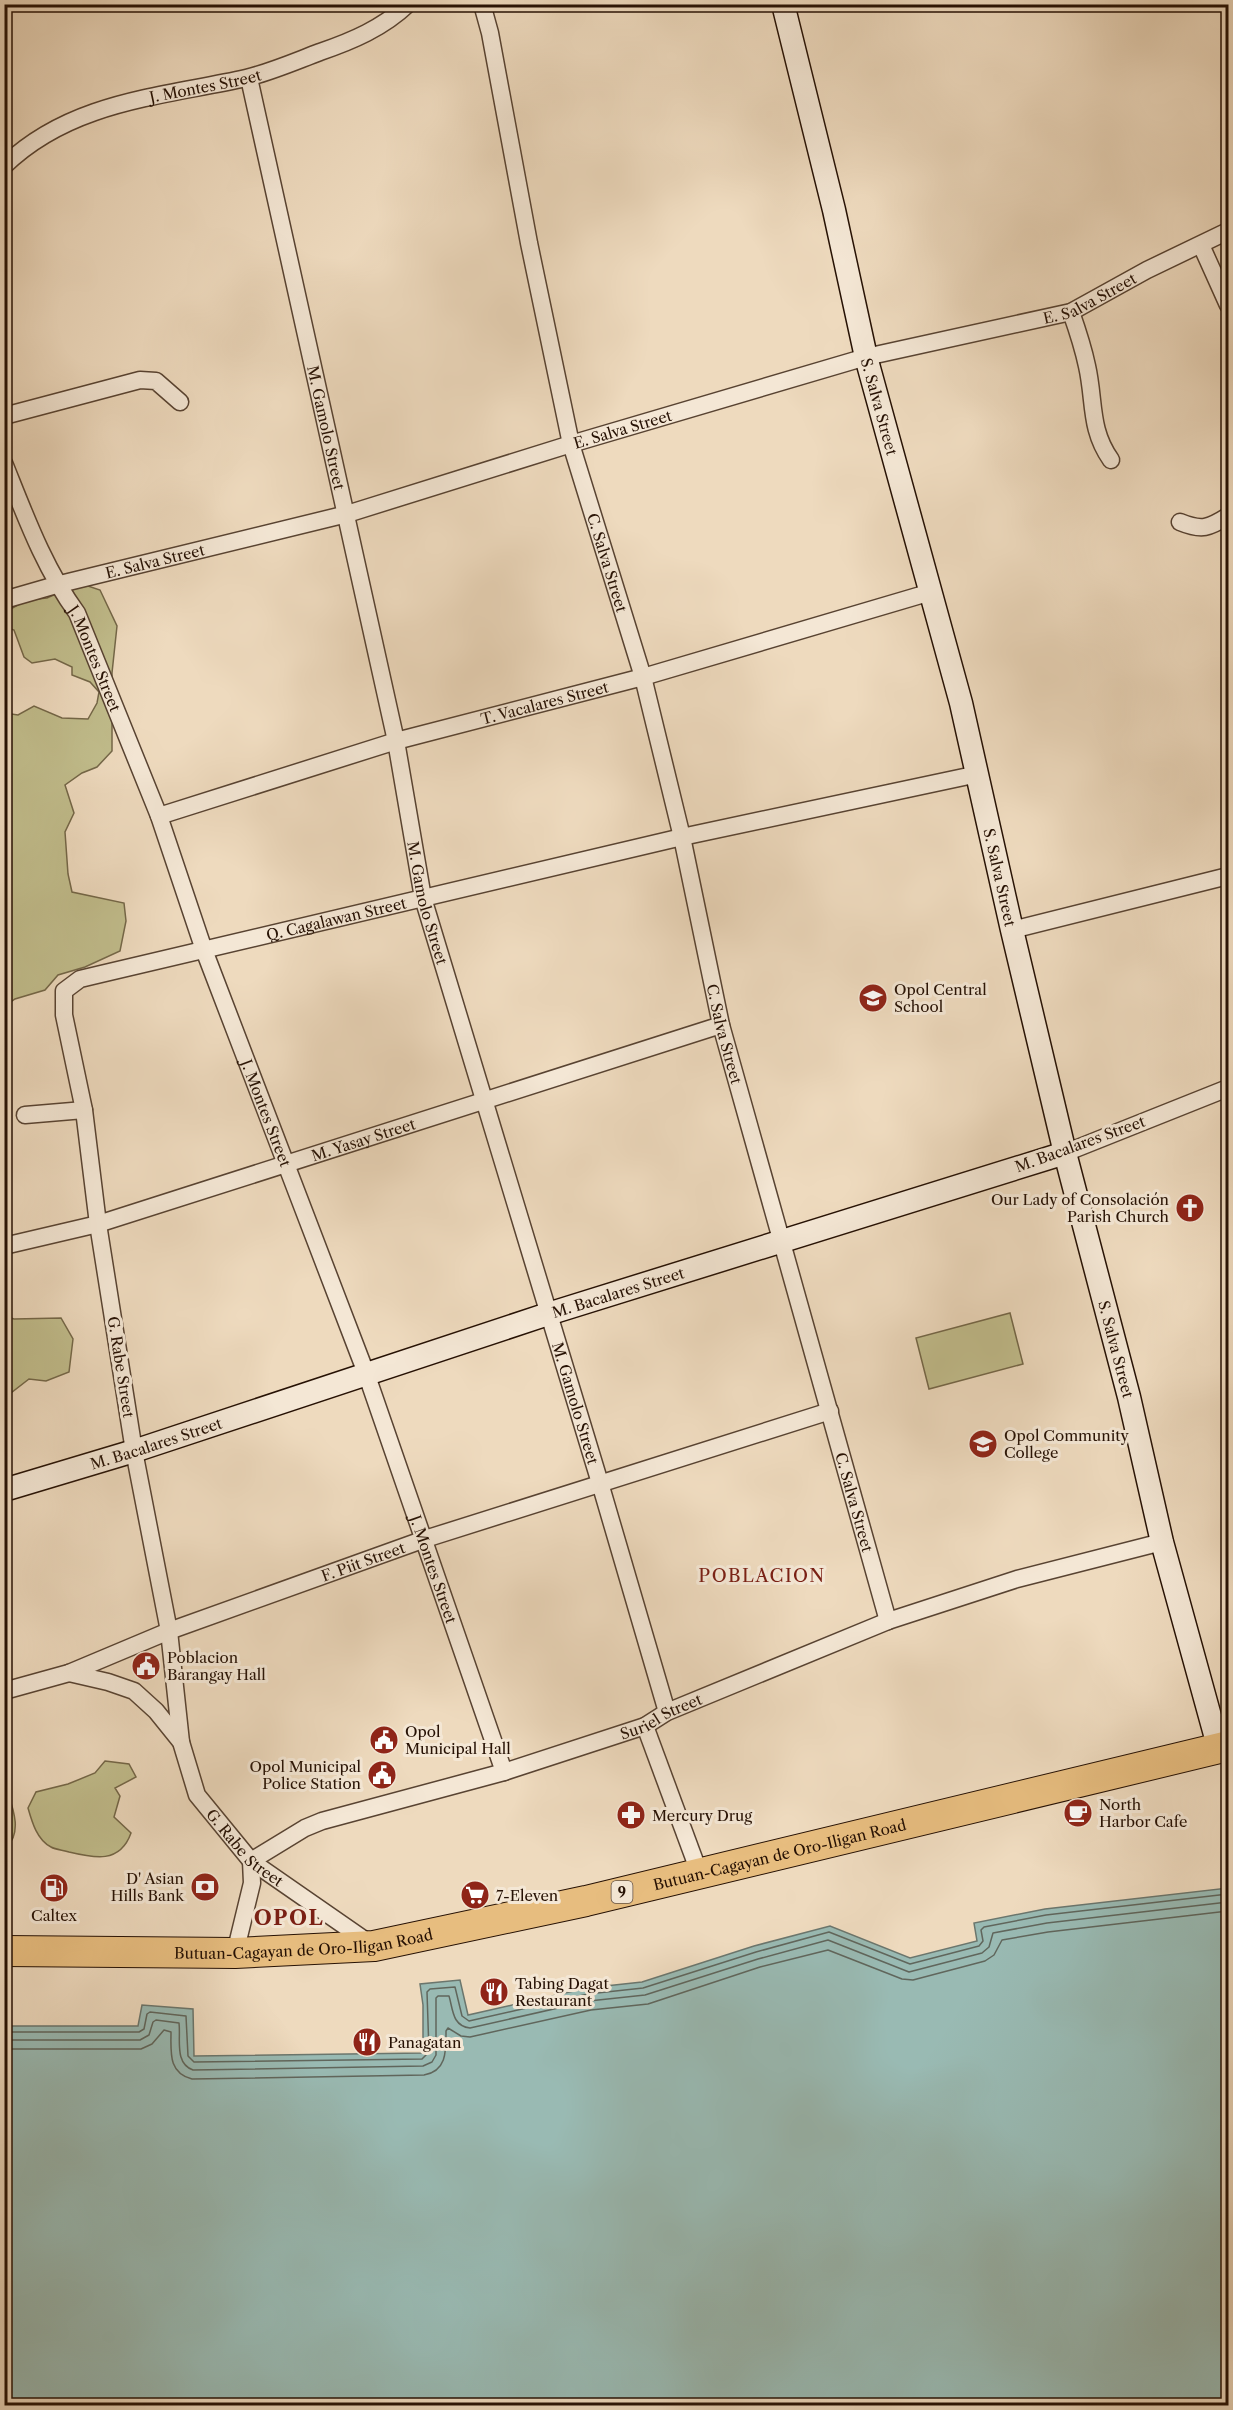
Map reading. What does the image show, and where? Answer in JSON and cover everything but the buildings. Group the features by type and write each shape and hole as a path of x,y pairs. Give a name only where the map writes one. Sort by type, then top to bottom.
{"highway":[{"name":"Butuan-Cagayan de Oro-Iligan Road","path":"4,1951 236,1953 374,1946 586,1901 699,1872 1224,1748"}],"street":[{"name":"J. Montes Street","path":"4,165 42,135 62,123 134,100 249,78 355,40 398,14 408,4"},
{"name":"C. Salva Street","path":"482,4 490,33 529,243 571,444 643,677 682,837 721,1025 888,1621"},
{"name":"S. Salva Street","path":"783,4 834,210 866,357 932,592 978,774 1011,930 1065,1153 1129,1397 1162,1542 1224,1748"},
{"name":"M. Gamolo Street","path":"249,78 396,741 423,898 600,1482 667,1712"},
{"name":"E. Salva Street","path":"4,600 56,585 347,514 571,444 866,357 1071,312 1147,270 1228,231"},
{"path":"1201,245 1227,298"},
{"path":"1071,312 1088,367 1095,429 1101,446 1111,460"},
{"path":"4,416 140,380 156,381 180,402"},
{"name":"J. Montes Street","path":"4,463 28,525 56,585 77,613 159,816 204,950 366,1373 504,1772"},
{"path":"1180,522 1194,528 1209,527 1228,516"},
{"name":"T. Vacalares Street","path":"159,816 396,741 643,677 932,592"},
{"name":"Q. Cagalawan Street","path":"64,990 80,979 682,837 978,774"},
{"path":"1011,930 1228,876"},
{"name":"G. Rabe Street","path":"64,990 64,1015 84,1110 98,1224 134,1450 169,1631 181,1742 197,1795 251,1861 374,1946"},
{"name":"M. Yasay Street","path":"4,1246 98,1224 721,1025"},
{"name":"M. Bacalares Street","path":"4,1490 134,1450 782,1239 1065,1153 1228,1088"},
{"path":"25,1116 84,1110"},
{"name":"F. Piit Street","path":"4,1690 69,1673 169,1631 424,1539 830,1411"},
{"name":"Suriel Street","path":"251,1861 304,1828 322,1821 504,1772 645,1726 667,1712 888,1621 1017,1579 1162,1542"},
{"name":"G. Rabe Street","path":"69,1673 134,1691 156,1711 181,1742"},
{"path":"645,1726 699,1872"},
{"path":"236,1953 252,1883 251,1861"}],"shaded area":[{"path":"85,585 100,590 117,626 112,673 112,751 97,767 82,773 65,785 74,813 65,832 68,874 72,892 124,903 126,921 120,951 85,967 58,975 45,990 15,999 5,1006 5,713 18,715 34,706 62,718 88,719 97,703 99,692 90,682 72,675 72,667 55,659 32,663 24,657 14,630 5,627 5,612 27,600 47,598 69,588"},
{"path":"1010,1313 1023,1364 929,1389 916,1338"},
{"path":"5,1316 14,1319 61,1318 73,1339 69,1372 46,1381 29,1379 11,1393 5,1404"},
{"path":"105,1761 129,1764 136,1777 115,1788 120,1796 114,1817 131,1833 126,1843 113,1854 97,1857 53,1848 46,1844 36,1830 28,1808 36,1792 68,1784 95,1773"},
{"path":"4,1781 15,1824 12,1841 6,1848"}],"water":[{"path":"1228,1888 1228,2405 5,2405 5,2026 138,2026 142,2005 193,2009 194,2056 423,2053 423,2005 420,1984 460,1980 468,2015 587,1988 642,1982 754,1946 830,1926 910,1958 977,1941 974,1923 1045,1909"}],"place":[{"name":"Opol Central School","path":"873,998"},
{"name":"Our Lady of Consolación Parish Church","path":"1190,1208"},
{"name":"Opol Community College","path":"983,1444"},
{"name":"Poblacion Barangay Hall","path":"146,1666"},
{"name":"Opol Municipal Hall","path":"384,1740"},
{"name":"Opol Municipal Police Station","path":"382,1775"},
{"name":"North Harbor Cafe","path":"1078,1813"},
{"name":"Mercury Drug","path":"631,1815"},
{"name":"D' Asian Hills Bank","path":"205,1887"},
{"name":"Caltex","path":"54,1888"},
{"name":"7-Eleven","path":"475,1895"},
{"name":"Tabing Dagat Restaurant","path":"494,1992"},
{"name":"Panagatan","path":"367,2042"}],"district":[{"name":"POBLACION","path":"762,1576"},
{"name":"OPOL","path":"289,1917"}]}
